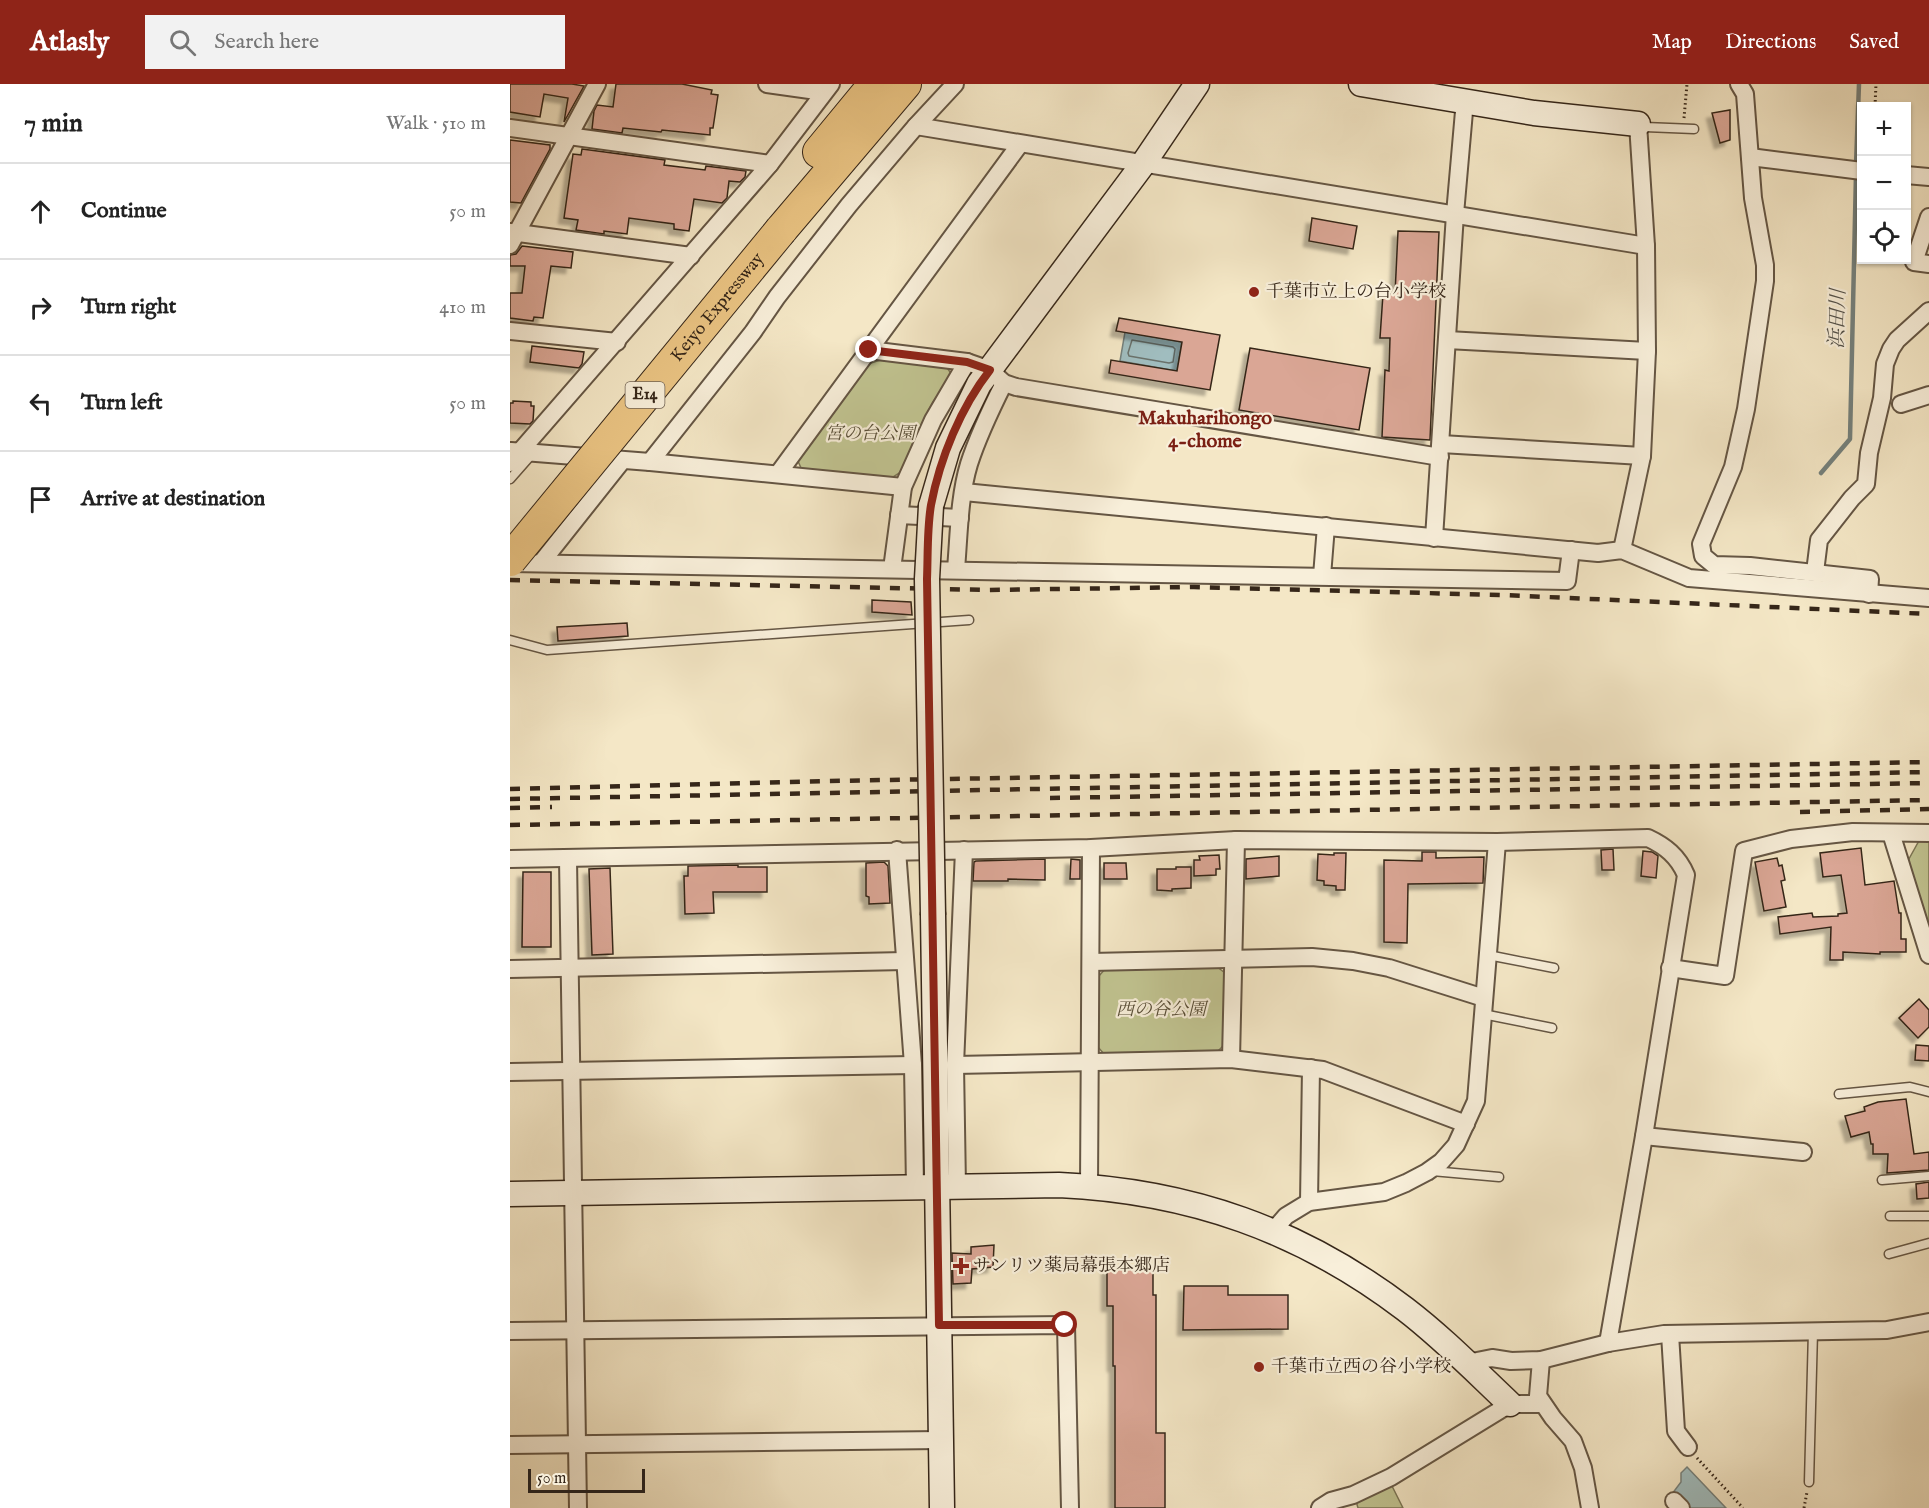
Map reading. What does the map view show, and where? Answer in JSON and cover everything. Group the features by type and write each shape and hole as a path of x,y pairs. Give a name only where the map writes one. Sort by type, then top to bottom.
{"highway":[{"name":"Keiyo Expressway","path":"510,561 770,227 875,84"},
{"name":"Keiyo Expressway","path":"510,526 770,227 905,84"}],"street":[{"path":"597,84 512,237 691,256"},
{"path":"767,84 828,88"},
{"path":"650,462 753,332 849,204 955,84"},
{"path":"956,569 960,518 969,464 989,414 997,376 1197,84"},
{"path":"1361,84 1534,113 1638,123 1646,246 1647,351 1642,456 1622,550"},
{"path":"1739,84 1744,94 1765,281 1746,409 1733,467 1701,544 1703,556 1713,565 1815,572 1870,579 1869,594"},
{"path":"518,455 771,164 828,88"},
{"path":"1434,538 1455,214 1465,100"},
{"path":"916,126 1646,246"},
{"path":"510,128 771,164"},
{"path":"778,474 1020,144"},
{"path":"1750,157 1857,171"},
{"path":"1911,175 1929,177"},
{"path":"1929,217 1914,262 1929,264"},
{"path":"1815,572 1819,540 1866,484 1869,453 1882,398 1885,364 1891,349 1929,311"},
{"path":"510,331 617,342"},
{"path":"1447,340 1647,351"},
{"path":"869,350 967,362 1016,387 1441,451 1642,456"},
{"path":"892,570 903,487 933,420 967,362"},
{"path":"942,1508 927,579 931,506 948,448 979,384 997,376"},
{"path":"1901,404 1929,394"},
{"path":"518,455 650,462 903,487"},
{"path":"541,563 622,461"},
{"path":"964,492 1598,553 1622,550 1689,578 1929,597"},
{"path":"899,515 960,518"},
{"path":"1322,576 1326,526"},
{"path":"510,561 1567,581 1572,550"},
{"path":"1670,968 1725,976 1744,851 1791,839 1853,832 1929,833"},
{"path":"1891,833 1925,930 1929,955"},
{"path":"510,859 1091,848 1236,840 1497,842 1648,838 1662,844 1682,865 1686,875 1608,1343"},
{"path":"1231,1059 1236,840"},
{"path":"1273,1231 1286,1216 1309,1202 1384,1192 1406,1183 1429,1171 1456,1145 1476,1101 1497,842"},
{"path":"1089,1186 1091,848"},
{"path":"897,850 913,1065 936,1187"},
{"path":"936,1187 955,1065 964,850"},
{"path":"568,859 578,1508"},
{"path":"1091,962 1312,957 1353,961 1389,968 1484,1006"},
{"path":"510,969 905,961"},
{"path":"955,1065 1231,1059 1311,1068 1466,1124"},
{"path":"510,1072 913,1065"},
{"path":"1309,1202 1311,1068"},
{"path":"1644,1136 1803,1152"},
{"path":"510,1194 1059,1185 1089,1186 1167,1198 1224,1212 1273,1231 1305,1246 1380,1291 1408,1311 1510,1404"},
{"path":"1467,1363 1492,1358 1511,1361 1541,1360 1608,1343 1670,1334 1887,1330 1929,1322"},
{"path":"510,1331 1065,1325 1070,1508"},
{"path":"1670,1334 1676,1431 1688,1448"},
{"path":"1541,1360 1538,1396 1573,1441 1583,1468 1590,1508"},
{"path":"1320,1508 1331,1501 1353,1496 1390,1477 1510,1404 1542,1404"},
{"path":"510,1445 941,1440"}],"lane":[{"path":"1638,123 1645,127 1694,129"},
{"path":"510,479 518,455"},
{"path":"510,640 547,650 969,620"},
{"path":"1488,955 1554,968"},
{"path":"1484,1006 1552,1028"},
{"path":"1839,1094 1910,1087 1929,1092"},
{"path":"1429,1171 1499,1177"},
{"path":"1882,1180 1929,1176"},
{"path":"1890,1216 1929,1216"},
{"path":"1889,1254 1929,1243"},
{"path":"1809,1482 1813,1331"}],"path":[{"path":"1683,129 1687,84"},
{"path":"1875,102 1876,84"},
{"path":"1688,1448 1743,1508"}],"green space":[{"name":"宮の台公園","path":"880,360 946,366 952,375 933,402 901,472 890,479 802,470 797,459 868,364"},
{"path":"1920,839 1929,839 1929,927 1925,928 1905,866"},
{"name":"西の谷公園","path":"1216,966 1225,973 1224,1045 1216,1053 1105,1055 1097,1046 1098,977 1106,968"},
{"path":"1391,1484 1403,1508 1358,1508 1356,1501"}],"water":[{"path":"1125,332 1182,342 1177,371 1120,361"},
{"path":"1687,1467 1726,1508 1685,1508 1672,1494 1681,1482 1681,1473"}],"building":[{"path":"510,84 584,86 564,122 568,98 544,94 540,117 510,112"},
{"path":"616,84 682,84 712,90 711,94 718,95 710,135 623,128 622,133 592,129 597,105 613,107"},
{"path":"1730,110 1730,140 1720,143 1712,113"},
{"path":"510,140 550,145 521,203 510,202"},
{"path":"582,149 665,160 664,165 705,170 706,166 746,171 745,177 740,182 729,181 727,198 722,203 694,199 689,231 674,229 674,224 629,218 627,234 604,231 604,234 576,230 578,220 564,218 573,154 581,155"},
{"path":"1312,218 1357,226 1353,249 1309,241"},
{"path":"1398,231 1439,232 1430,440 1382,437 1385,370 1389,371 1390,338 1380,338 1383,294 1395,294"},
{"path":"522,246 573,252 571,268 551,266 543,318 534,317 533,321 510,318 510,293 522,293 525,266 510,266 510,255 516,254"},
{"path":"1119,318 1220,335 1210,390 1109,373 1111,360 1177,371 1182,342 1116,331"},
{"path":"532,346 584,352 582,364 579,368 530,362"},
{"path":"1250,348 1370,368 1359,430 1239,410"},
{"path":"513,401 531,402 531,406 534,406 533,421 530,424 510,423 510,403"},
{"path":"872,600 911,602 912,615 872,612"},
{"path":"627,623 628,636 558,641 557,627"},
{"path":"1861,848 1865,885 1894,881 1899,913 1901,913 1901,939 1906,939 1906,952 1880,952 1880,954 1843,952 1843,960 1830,960 1831,927 1780,934 1778,917 1812,913 1813,917 1838,916 1838,914 1847,913 1841,875 1823,877 1820,853"},
{"path":"1613,849 1614,870 1602,870 1601,850"},
{"path":"1643,851 1652,852 1658,856 1656,878 1641,876"},
{"path":"1422,852 1436,852 1436,858 1484,857 1483,883 1408,884 1407,943 1384,942 1384,860 1422,861"},
{"path":"1334,853 1346,853 1345,890 1336,890 1336,886 1324,885 1324,881 1317,880 1318,854 1334,855"},
{"path":"1219,855 1220,869 1216,869 1216,875 1194,876 1194,860 1200,860 1199,856"},
{"path":"1279,856 1279,876 1246,879 1246,859"},
{"path":"1777,858 1779,866 1782,865 1785,880 1781,881 1786,907 1764,911 1755,862"},
{"path":"1045,859 1045,880 973,881 974,862 976,861"},
{"path":"1071,859 1080,860 1080,879 1070,879"},
{"path":"884,862 888,866 890,903 869,904 869,897 866,896 866,863"},
{"path":"1104,863 1126,863 1127,879 1104,879"},
{"path":"738,865 738,867 767,867 767,892 713,892 714,913 685,914 684,876 688,876 688,866"},
{"path":"1176,867 1191,867 1191,888 1172,889 1172,891 1157,890 1157,869 1176,869"},
{"path":"610,868 613,954 592,955 589,869"},
{"path":"523,872 551,872 551,947 522,947"},
{"path":"1919,999 1929,1010 1929,1027 1918,1038 1899,1018"},
{"path":"1916,1045 1929,1046 1929,1061 1915,1060"},
{"path":"1906,1099 1914,1154 1929,1152 1929,1170 1887,1173 1888,1154 1873,1154 1869,1132 1851,1137 1845,1116 1865,1111 1864,1107 1878,1102"},
{"path":"1929,1182 1929,1198 1917,1199 1916,1184"},
{"path":"994,1245 993,1267 972,1269 971,1283 953,1284 952,1253 971,1254 971,1247"},
{"path":"1107,1268 1153,1268 1153,1295 1156,1295 1156,1433 1165,1433 1165,1508 1115,1508 1113,1306 1107,1306"},
{"path":"1184,1286 1228,1286 1228,1295 1288,1295 1288,1329 1183,1330"}],"waterway":[{"name":"浜田川","path":"1856,165 1859,84"},
{"name":"浜田川","path":"1821,473 1850,439 1856,174"}],"railway":[{"path":"510,580 989,590 1194,587 1502,595 1929,614"},
{"path":"510,789 829,781 1929,762"},
{"path":"510,799 1929,772"},
{"path":"1050,798 1929,783"},
{"path":"510,825 1929,800"},
{"path":"510,808 552,807"},
{"path":"1800,812 1929,809"}],"place":[{"name":"千葉市立上の台小学校","path":"1254,292"},
{"name":"サンリツ薬局幕張本郷店","path":"961,1266"},
{"name":"千葉市立西の谷小学校","path":"1259,1367"}],"district":[{"name":"Makuharihongo 4-chome","path":"1205,430"}],"route":[{"path":"869,350 967,362 990,370 979,384 948,448 931,506 929,530 927,579 939,1325 1065,1325"}]}
